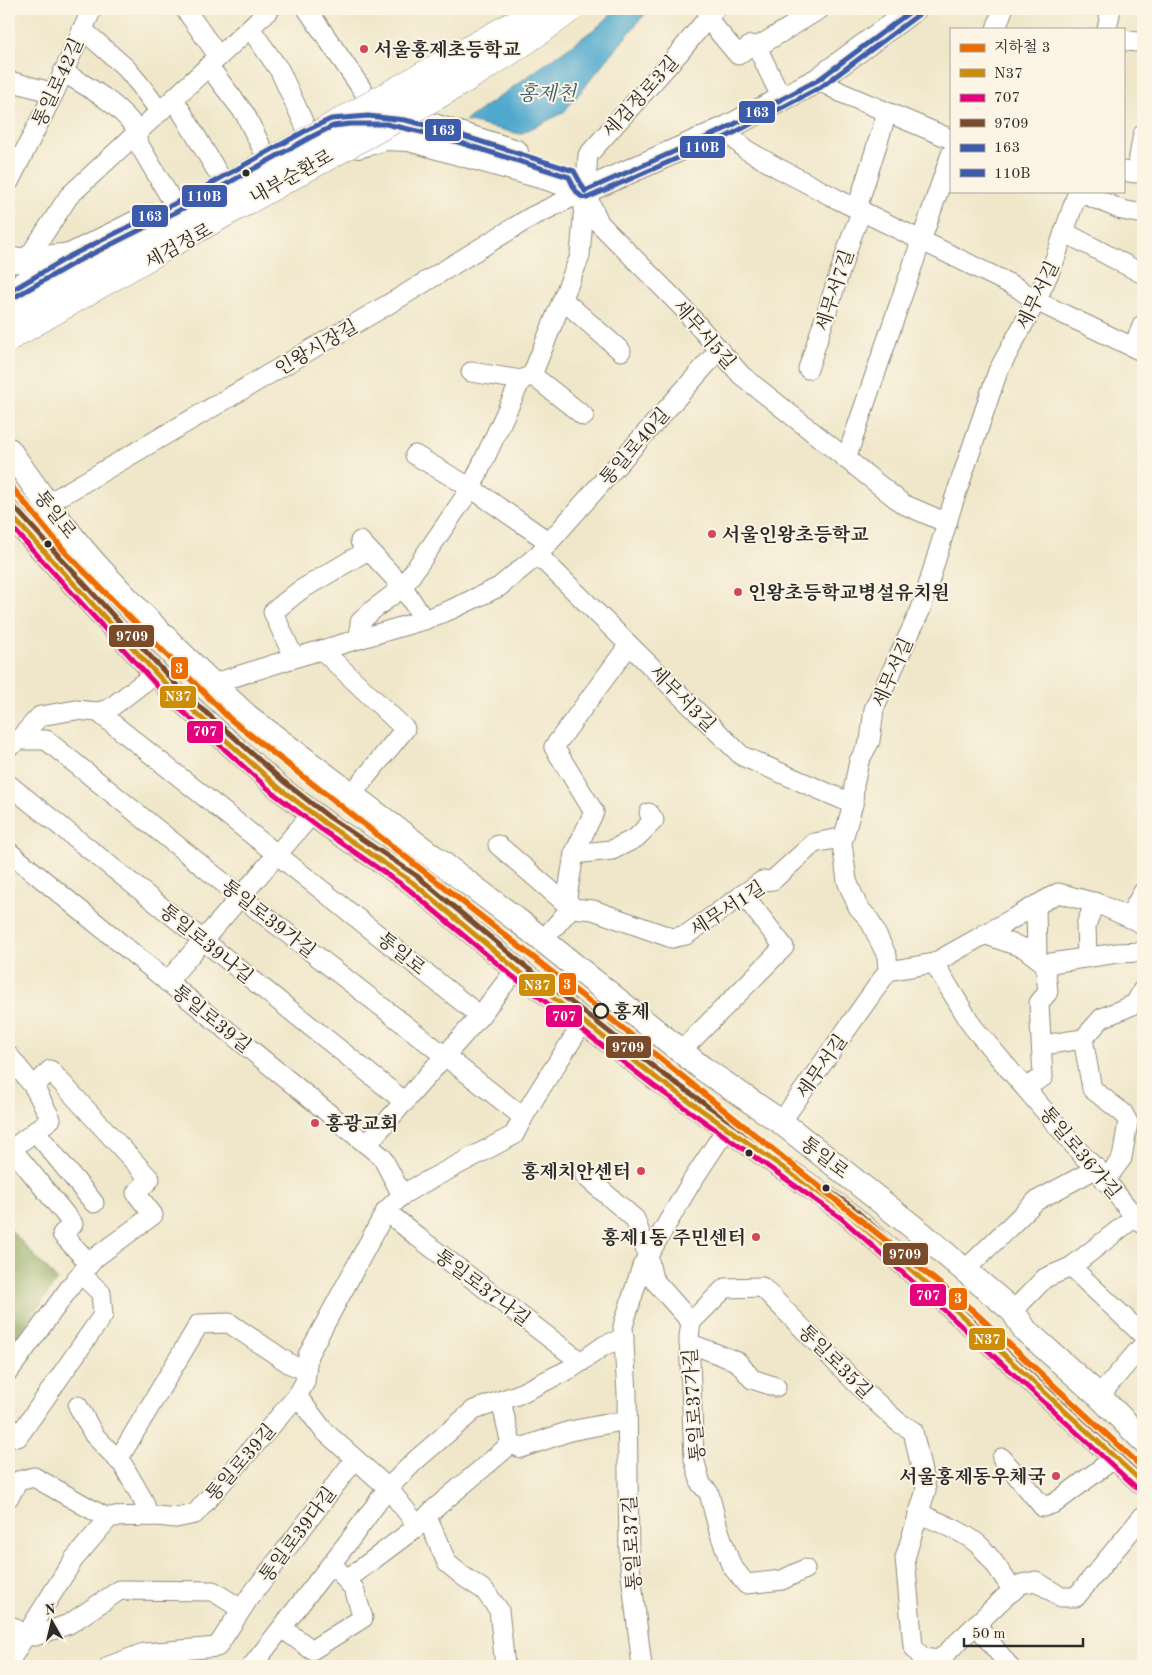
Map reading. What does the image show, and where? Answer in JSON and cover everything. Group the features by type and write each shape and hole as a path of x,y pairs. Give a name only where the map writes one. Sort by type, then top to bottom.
{"highway":[{"name":"내부순환로","path":"9,314 163,223 523,20 535,9"},
{"name":"내부순환로","path":"9,336 161,248 469,78 538,33 569,9"}],"main road":[{"path":"585,191 725,129 818,80 914,9"},
{"name":"세검정로","path":"9,292 72,255 174,204 307,130 329,120 351,116 392,118 417,131 549,171 574,170 585,191"},
{"name":"세검정로","path":"9,352 116,280 359,145 417,131"},
{"path":"18,261 72,255"},
{"name":"통일로","path":"9,450 47,504 106,576 212,684 248,717 543,940 702,1068 781,1122 923,1235 1013,1311 1025,1330 1099,1396 1143,1440"},
{"name":"통일로","path":"9,513 176,695 271,780 312,814 412,882 516,969 659,1080 846,1212 936,1292 1143,1483"}],"street":[{"name":"통일로42길","path":"9,182 54,93 92,9"},
{"path":"185,9 245,114 265,154"},
{"path":"307,9 368,98"},
{"path":"329,120 517,9"},
{"path":"392,118 558,9"},
{"path":"757,47 820,9"},
{"path":"996,28 1003,9"},
{"path":"1107,28 1111,9"},
{"path":"18,261 69,196 268,10"},
{"path":"711,14 738,55 751,45 757,47 782,99"},
{"name":"세검정로3길","path":"403,588 471,488 563,300 580,256 588,155 679,53 711,14"},
{"path":"250,28 280,71 307,130"},
{"path":"82,29 126,68 160,112"},
{"path":"1124,40 1143,43"},
{"path":"63,72 111,101 127,115 174,204"},
{"path":"818,80 842,93 950,140"},
{"path":"9,81 54,93"},
{"path":"174,99 220,178"},
{"name":"세무서7길","path":"808,369 852,235 887,112"},
{"path":"725,129 745,149 859,210 1018,288 1036,301 1138,349 1143,324"},
{"path":"1124,171 1136,174 1143,134"},
{"path":"846,459 950,157"},
{"name":"세무서5길","path":"585,191 600,224 682,307 741,376 903,504 947,523"},
{"name":"인왕시장길","path":"47,504 399,298 531,217 585,191"},
{"name":"세무서길","path":"781,1122 888,971 887,956 868,919 858,907 847,880 842,844 853,804 859,761 870,741 874,709 921,608 947,523 998,371 1036,301 1054,262 1078,192"},
{"path":"1080,192 1122,210 1143,214"},
{"path":"1064,232 1143,274"},
{"path":"563,300 621,351"},
{"name":"통일로40길","path":"212,684 424,620 450,610 499,586 543,548 719,350"},
{"path":"471,372 526,378 584,416"},
{"path":"415,455 471,488 543,548"},
{"path":"294,658 273,612 364,545 403,588 424,620"},
{"name":"세무서3길","path":"543,548 629,645 742,756 853,804"},
{"path":"359,639 360,622 374,609 403,588"},
{"path":"571,908 567,896 574,854 594,812 554,747 629,645"},
{"path":"322,650 405,729 351,795"},
{"path":"12,742 40,716 76,710 98,712 109,709 156,673"},
{"name":"통일로","path":"98,712 480,1016"},
{"name":"통일로39가길","path":"12,742 46,740 241,897 523,1117"},
{"name":"통일로39나길","path":"9,785 404,1102"},
{"path":"574,854 612,850 636,838 654,820 649,813"},
{"path":"168,982 312,814"},
{"name":"세무서1길","path":"571,908 593,910 672,938 686,935 762,881 772,880 814,843 835,839 842,844"},
{"path":"498,845 571,908"},
{"name":"통일로39길","path":"9,852 382,1157 402,1195"},
{"path":"888,971 934,963 1058,893 1095,902 1136,921 1143,892"},
{"path":"681,1051 784,947 743,894"},
{"path":"1087,957 1086,925 1095,902"},
{"name":"통일로36가길","path":"1026,1087 1043,1077 1043,1045 1039,1003 1048,992 1041,960 1036,905"},
{"path":"543,940 571,908"},
{"path":"984,934 1024,948 1041,960 1143,952"},
{"name":"통일로36가길","path":"934,963 973,1026 1084,1157 1141,1218"},
{"path":"367,1144 480,1016 516,969"},
{"path":"1043,1045 1082,1038 1102,1018 1135,1004 1143,988"},
{"name":"통일로39길","path":"9,1494 18,1481 34,1477 105,1517 149,1516 176,1518 195,1514 297,1396 305,1382 308,1355 386,1211 402,1195 514,1135 523,1117 583,1022"},
{"path":"965,1270 1036,1201 1101,1174 1122,1158 1128,1122 1123,1113 1092,1089 1082,1038"},
{"path":"12,1067 34,1087 51,1119 12,1149 73,1224 62,1234 100,1293 103,1315 18,1436"},
{"path":"9,1370 96,1257 153,1215 136,1193 150,1179 50,1070 34,1087"},
{"name":"통일로37길","path":"642,1666 629,1557 627,1420 623,1326 642,1266 692,1181 727,1128"},
{"path":"36,1131 94,1203"},
{"path":"585,1176 635,1220 648,1256"},
{"name":"통일로37나길","path":"386,1211 581,1362"},
{"path":"1013,1311 1045,1278 1071,1267 1141,1218"},
{"name":"통일로37가길","path":"648,1256 653,1279 691,1322 689,1343 694,1459 701,1484 709,1493 718,1528 731,1565 746,1584 782,1580 806,1569"},
{"path":"1071,1267 1143,1335"},
{"name":"통일로35길","path":"691,1322 725,1288 762,1287 862,1390 898,1422 913,1431 926,1490 905,1558 914,1646 922,1658 939,1660 1012,1591 1022,1584 1036,1581 1061,1598 1076,1597 1143,1516"},
{"path":"118,1460 199,1324 229,1323 290,1364 306,1371"},
{"path":"252,1666 388,1488 416,1460 474,1410 517,1395 572,1368 605,1345 624,1338"},
{"path":"689,1343 738,1362 752,1379 776,1387"},
{"path":"1099,1396 1143,1345"},
{"path":"297,1396 324,1431 423,1521 447,1563 484,1590 499,1610 504,1666"},
{"path":"501,1401 511,1444"},
{"path":"78,1406 94,1435 123,1465 143,1500 149,1516"},
{"path":"511,1444 521,1448 570,1431 627,1420"},
{"path":"346,1580 423,1521 433,1510 511,1444"},
{"path":"1002,1458 1043,1507 1055,1503 1116,1457"},
{"name":"통일로39다길","path":"109,1666 144,1653 218,1647 241,1609 355,1459"},
{"path":"918,1513 950,1527 980,1546 1000,1571 1012,1591"},
{"path":"9,1662 74,1559 110,1516"},
{"path":"282,1628 312,1650 364,1618 354,1589 332,1563"},
{"path":"9,1626 26,1635 35,1636 69,1624 120,1590 213,1591 241,1609"},
{"path":"976,1624 1009,1666"}],"green space":[{"path":"9,1228 57,1280 9,1349"}],"water":[{"name":"홍제천","path":"617,9 649,9 563,113 520,134 465,121 600,25"}],"metro line":[{"name":"3","path":"9,484 67,554 230,719 595,1006 971,1309 1143,1468"}],"transit line":[{"name":"163","path":"585,191 725,129 818,80 914,9"},
{"name":"110B","path":"13,298 76,262 178,211 333,126 386,124 439,136 569,177 578,193 587,198 728,136 821,87 918,15"},
{"name":"163","path":"9,292 72,255 174,204 307,130 331,119 368,116 405,120 441,129 574,171 585,191"},
{"name":"9709","path":"15,508 181,690 283,781 329,817 417,876 521,963 663,1074 851,1206 941,1286 1143,1473"},
{"name":"N37","path":"9,513 176,695 278,787 325,823 412,882 516,969 659,1080 846,1212 936,1292 1143,1483"},
{"name":"707","path":"9,524 170,700 273,793 321,829 407,888 511,975 654,1086 841,1218 931,1298 1138,1489"}],"place":[{"name":"서울홍제초등학교","path":"364,49"},
{"name":"서울인왕초등학교","path":"712,534"},
{"name":"인왕초등학교병설유치원","path":"738,592"},
{"name":"홍제","path":"601,1011"},
{"name":"홍광교회","path":"315,1123"},
{"name":"홍제치안센터","path":"641,1171"},
{"name":"홍제1동 주민센터","path":"756,1237"},
{"name":"서울홍제동우체국","path":"1056,1476"}]}
